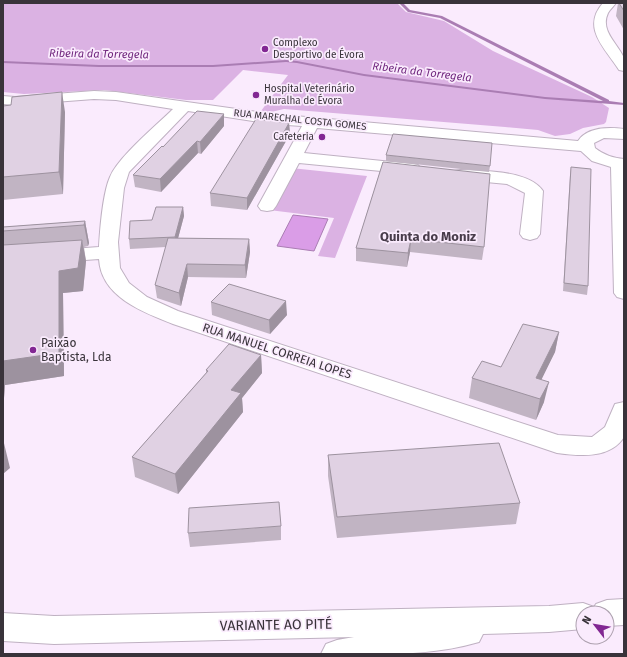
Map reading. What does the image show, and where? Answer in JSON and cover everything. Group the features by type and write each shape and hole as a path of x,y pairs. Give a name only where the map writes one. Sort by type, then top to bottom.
{"street":[{"path":"610,3 602,12 599,22 600,31 624,67"},
{"name":"RUA MARECHAL COSTA GOMES","path":"7,103 94,95 116,96 312,123 586,147"},
{"name":"RUA MANUEL CORREIA LOPES","path":"185,106 129,162 121,172 109,232 109,266 113,276 135,299 151,308 181,319 558,444 580,447 598,445 612,437 619,426 624,410"},
{"path":"267,206 312,123"},
{"path":"624,133 611,132 595,135 586,141 586,147 594,155 622,164 624,293"},
{"path":"294,157 504,179 527,185 534,191 530,234"},
{"path":"3,260 109,252"},
{"name":"VARIANTE AO PITÉ","path":"3,627 62,630 549,619 575,617"},
{"name":"VARIANTE AO PITÉ","path":"337,654 549,619"}],"shaded area":[{"path":"3,3 397,3 406,12 444,21 493,51 592,97 609,108 606,122 604,124 583,128 570,134 555,136 538,130 505,127 284,109 271,112 261,111 288,75 243,70 213,100 186,100 104,90 24,94 3,92"},
{"path":"291,168 367,176 335,258 318,256 334,218 269,210"},
{"path":"293,215 328,219 314,251 277,246"}],"building":[{"path":"619,3 624,3 624,11"},
{"path":"62,92 59,172 3,177 3,106 11,105 12,97"},
{"path":"197,111 224,114 200,142 197,141 160,179 133,175 162,146 163,147"},
{"path":"256,119 289,123 247,198 210,193"},
{"path":"393,134 492,143 490,166 386,155"},
{"path":"383,162 490,174 484,247 411,239 408,253 356,248"},
{"path":"571,167 591,169 588,286 564,283"},
{"path":"156,207 183,207 175,237 129,239 130,221 152,220"},
{"path":"85,221 84,225 3,231 3,227"},
{"path":"168,238 249,239 245,265 187,264 179,293 155,285"},
{"path":"82,240 78,268 59,271 59,353 3,361 3,245"},
{"path":"229,284 286,301 269,320 211,302"},
{"path":"523,324 559,332 536,378 549,382 540,399 472,378 482,361 501,367"},
{"path":"229,344 261,355 231,390 241,393 175,474 132,457 208,371 206,370"},
{"path":"499,443 520,503 337,517 328,455"},
{"path":"279,502 281,526 188,533 189,508"}],"waterway":[{"path":"401,3 409,11 441,17 607,101"},
{"name":"Ribeira da Torregela","path":"3,62 99,66 213,66 286,61 364,75 545,98 624,104"}],"place":[{"name":"Complexo Desportivo de Évora","path":"265,49"},
{"name":"Hospital Veterinário Muralha de Évora","path":"256,95"},
{"name":"Cafeteria","path":"322,137"},
{"name":"Paixão Baptista, Lda","path":"33,350"}],"district":[{"name":"Quinta do Moniz","path":"428,236"}]}
